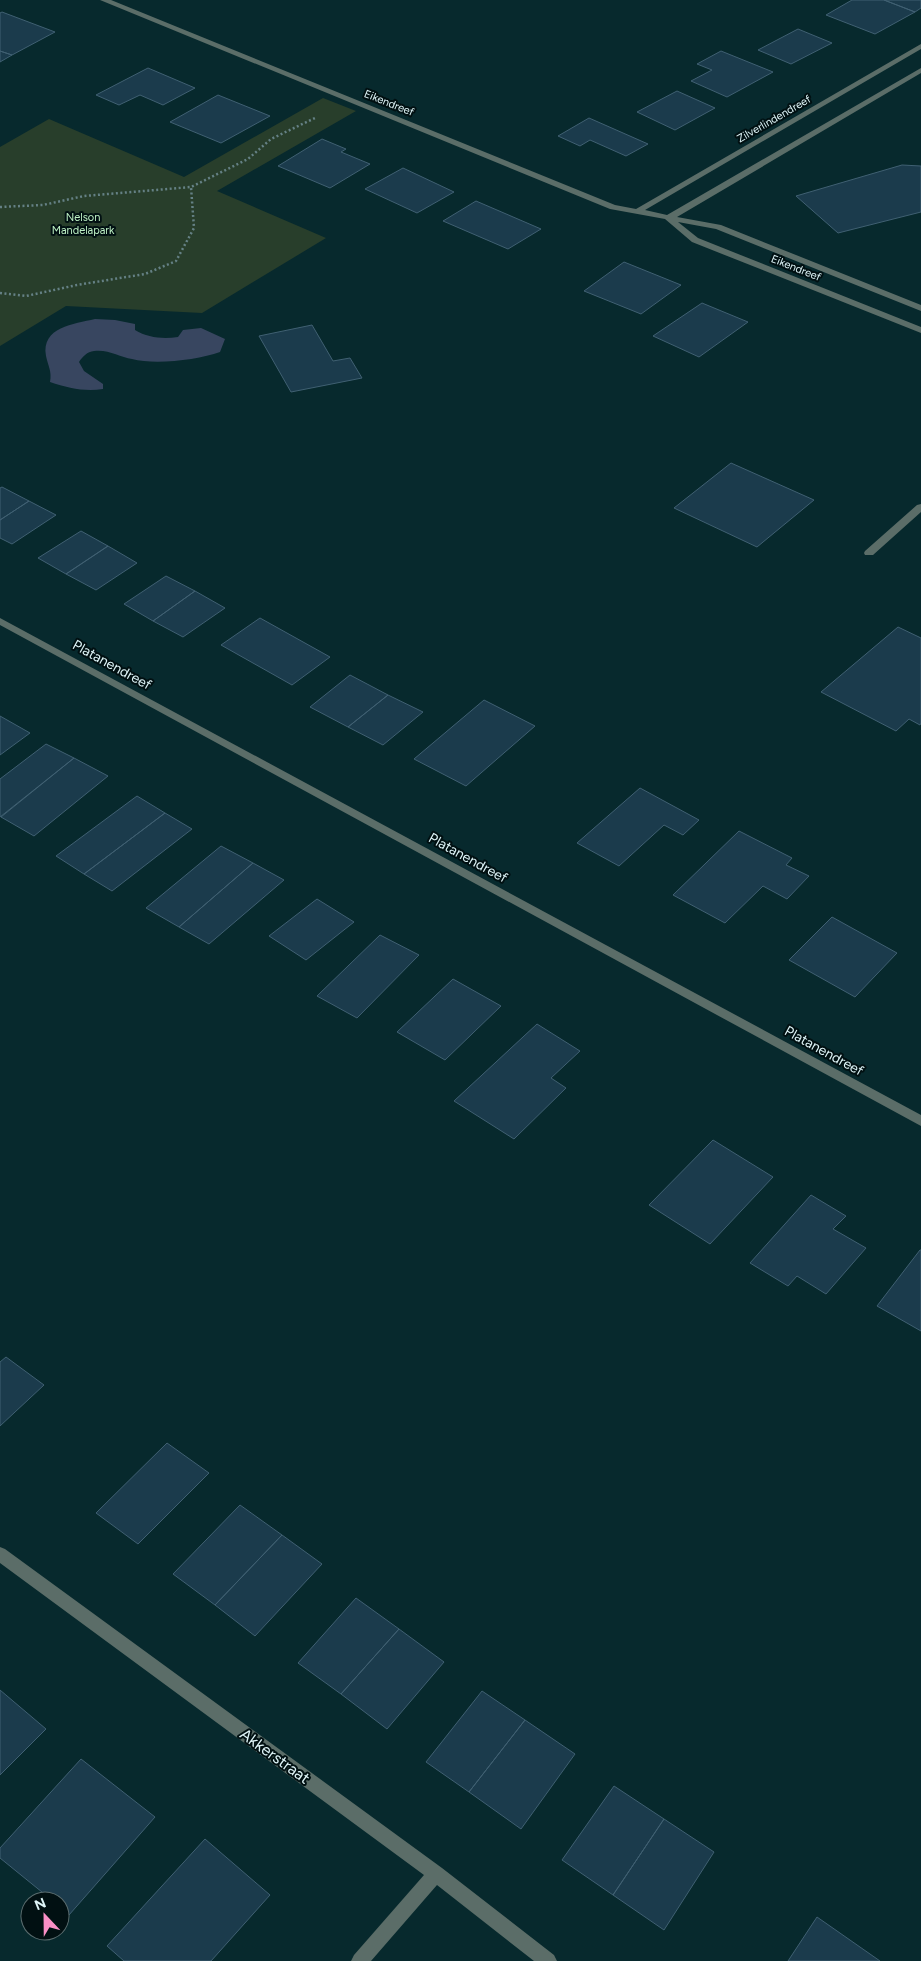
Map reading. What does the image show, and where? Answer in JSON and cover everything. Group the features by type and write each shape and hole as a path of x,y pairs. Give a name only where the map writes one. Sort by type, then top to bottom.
{"street":[{"name":"Eikendreef","path":"104,0 614,207 718,227 921,308"},
{"name":"Zilverlindendreef","path":"638,211 921,46"},
{"path":"908,54 921,59"},
{"path":"668,218 921,70"},
{"name":"Eikendreef","path":"668,218 695,240 921,330"},
{"path":"869,553 921,507"},
{"name":"Platanendreef","path":"0,621 921,1122"},
{"name":"Akkerstraat","path":"0,1554 436,1874 548,1961"},
{"path":"360,1961 436,1874"}],"path":[{"path":"0,207 43,205 84,196 191,187 248,160 271,139 303,124 348,98"},
{"path":"0,293 26,296 145,274 176,261 194,228 191,187"}],"green space":[{"name":"Nelson Mandelapark","path":"323,98 356,111 217,191 326,238 202,313 66,306 0,346 0,147 49,119 184,177"}],"water":[{"path":"95,319 135,324 135,330 145,335 156,337 178,337 183,330 201,328 225,339 220,352 176,361 141,361 104,351 85,355 79,362 84,371 103,384 103,389 76,389 50,382 50,372 46,356 46,346 49,339 61,328"}],"building":[{"path":"852,0 884,0 915,12 875,34 826,15"},
{"path":"884,0 921,0 921,8 915,12"},
{"path":"2,12 55,32 12,55 0,51 0,13"},
{"path":"798,29 832,43 791,64 758,50"},
{"path":"0,51 12,55 0,62"},
{"path":"721,51 773,72 727,97 691,81 712,70 697,64"},
{"path":"148,68 195,88 163,105 140,95 119,105 96,95"},
{"path":"677,91 715,108 675,130 637,112"},
{"path":"218,95 270,116 221,143 170,122"},
{"path":"589,118 648,144 626,156 590,140 580,146 558,136"},
{"path":"322,139 346,149 341,152 370,164 330,188 278,166"},
{"path":"902,165 921,166 921,212 838,233 796,196"},
{"path":"403,168 454,192 417,213 365,189"},
{"path":"476,201 541,229 508,249 443,221"},
{"path":"624,262 681,285 641,314 584,291"},
{"path":"702,303 748,322 699,357 653,336"},
{"path":"312,325 333,361 350,358 362,378 291,392 259,336"},
{"path":"731,463 814,500 757,547 674,508"},
{"path":"2,487 29,501 0,520 0,488"},
{"path":"29,501 56,515 12,544 0,538 0,520"},
{"path":"81,531 108,546 66,574 38,558"},
{"path":"108,546 137,563 96,590 66,574"},
{"path":"166,576 195,591 153,621 124,604"},
{"path":"195,591 225,608 183,637 153,621"},
{"path":"260,618 330,657 292,685 221,645"},
{"path":"898,627 921,638 921,723 920,725 909,719 896,731 821,692"},
{"path":"350,675 388,695 348,727 310,707"},
{"path":"388,695 423,712 383,745 348,727"},
{"path":"484,700 535,726 466,786 414,759"},
{"path":"0,716 30,733 0,755"},
{"path":"46,744 74,758 0,817 0,779"},
{"path":"74,758 108,776 34,836 1,817"},
{"path":"640,788 699,820 683,835 664,825 619,866 577,843"},
{"path":"137,796 165,813 84,874 56,856"},
{"path":"165,813 192,829 112,891 84,874"},
{"path":"739,831 792,858 786,865 809,876 787,899 763,886 725,923 673,895"},
{"path":"221,846 253,863 179,927 146,908"},
{"path":"253,863 284,880 209,944 179,927"},
{"path":"317,899 354,922 306,960 269,936"},
{"path":"832,917 897,953 855,997 789,960"},
{"path":"380,935 419,955 357,1018 317,996"},
{"path":"453,979 501,1006 445,1060 397,1032"},
{"path":"537,1024 580,1051 551,1078 566,1088 514,1139 454,1101"},
{"path":"713,1140 773,1177 710,1244 649,1205"},
{"path":"811,1195 846,1216 833,1229 866,1248 826,1294 797,1276 788,1286 750,1263"},
{"path":"921,1250 921,1331 877,1306"},
{"path":"6,1357 44,1385 0,1426 0,1362"},
{"path":"167,1443 209,1473 138,1544 96,1513"},
{"path":"240,1505 282,1535 215,1605 173,1574"},
{"path":"282,1535 322,1564 255,1636 215,1605"},
{"path":"356,1598 399,1629 341,1694 298,1663"},
{"path":"399,1629 444,1662 387,1729 341,1694"},
{"path":"0,1690 46,1729 0,1775"},
{"path":"482,1691 525,1720 469,1792 426,1762"},
{"path":"525,1720 575,1754 521,1829 469,1792"},
{"path":"81,1759 155,1817 70,1914 70,1891 41,1891 0,1858 0,1848"},
{"path":"614,1786 664,1819 613,1895 562,1860"},
{"path":"664,1819 714,1852 664,1930 613,1895"},
{"path":"205,1839 270,1895 211,1961 124,1961 107,1946"},
{"path":"817,1917 880,1961 788,1961"}]}
